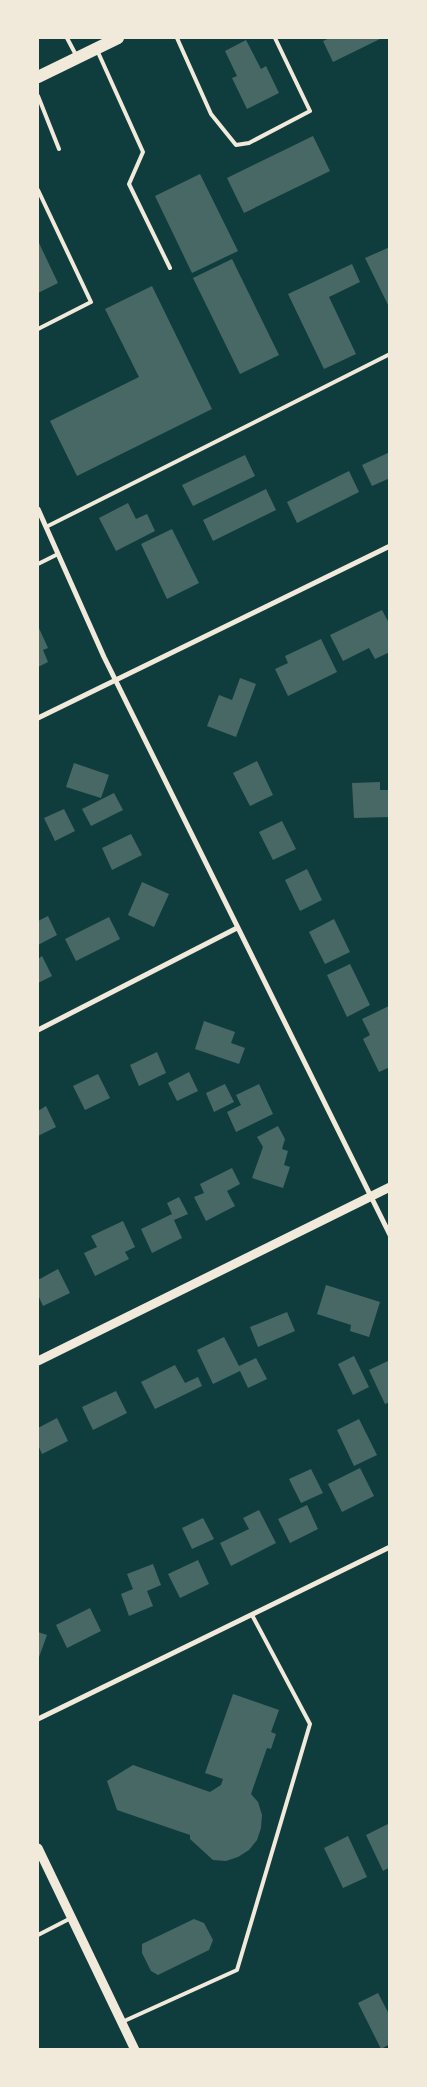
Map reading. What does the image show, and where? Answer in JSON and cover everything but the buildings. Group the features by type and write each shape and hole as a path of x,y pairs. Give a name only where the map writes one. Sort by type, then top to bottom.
{"main road":[{"path":"38,77 118,38"}],"street":[{"path":"38,509 115,680 390,1235"},
{"path":"38,718 390,546"},
{"path":"38,1030 237,928"},
{"path":"38,1361 390,1187"},
{"path":"38,1719 390,1547"},
{"path":"38,1848 135,2050"}],"lane":[{"path":"68,38 77,57"},
{"path":"177,38 210,114 236,145 249,143 310,111 275,38"},
{"path":"96,48 143,152 129,184 170,268"},
{"path":"38,96 59,149"},
{"path":"38,190 90,302 38,329"},
{"path":"46,527 390,354"},
{"path":"38,564 58,554"},
{"path":"122,2022 237,1970 310,1724 252,1614"},
{"path":"38,1935 71,1918"}]}
